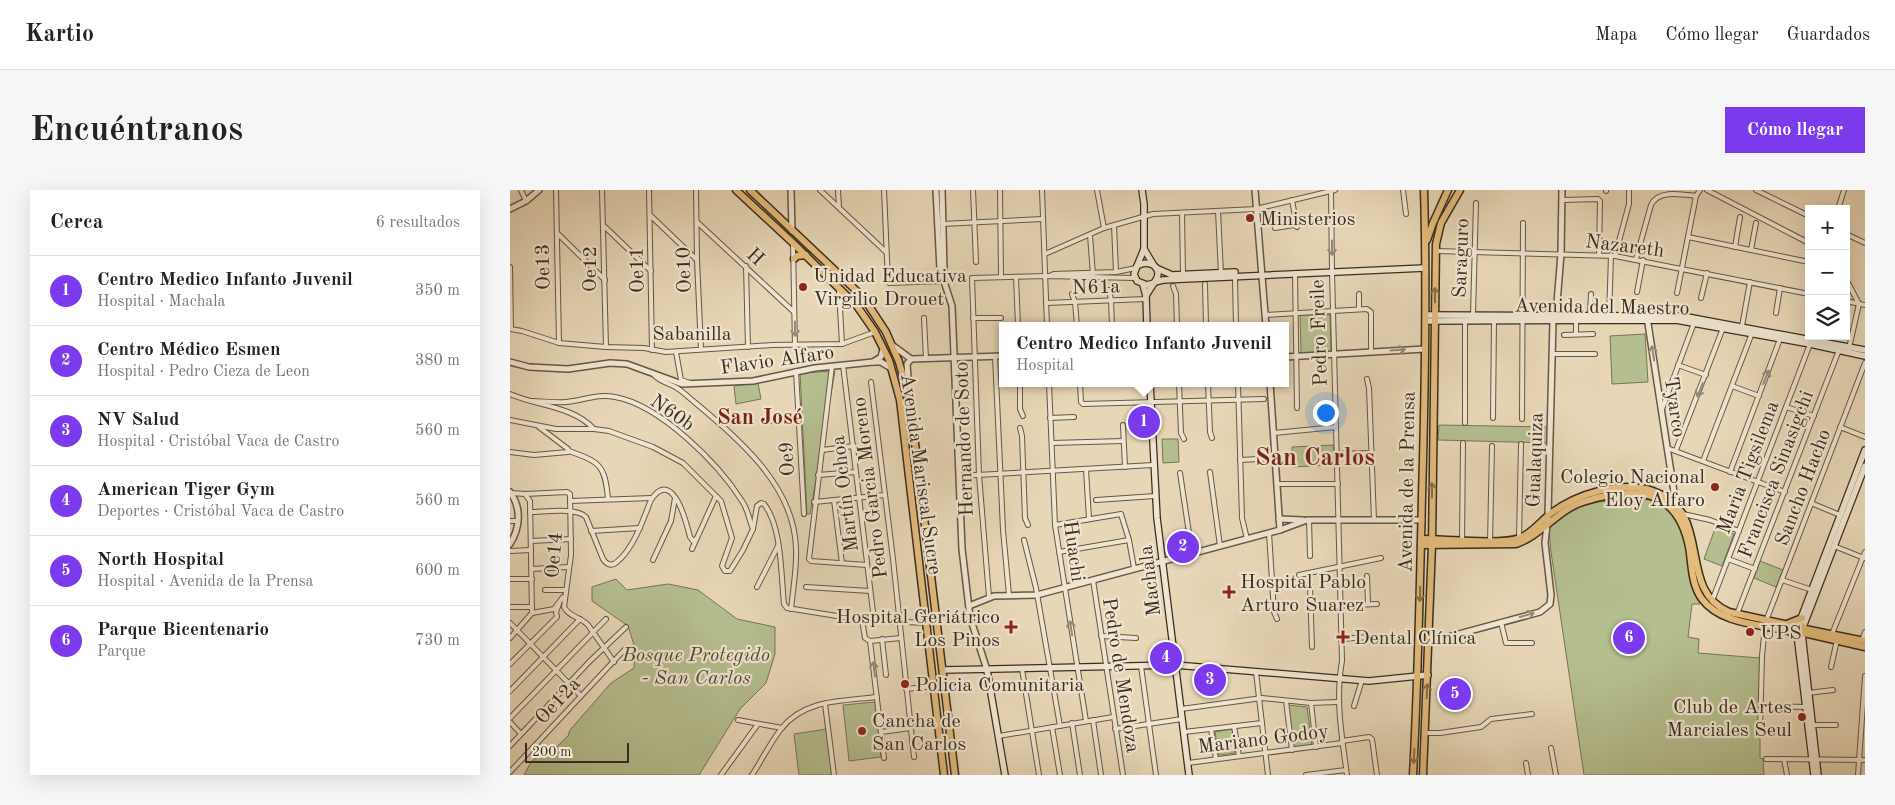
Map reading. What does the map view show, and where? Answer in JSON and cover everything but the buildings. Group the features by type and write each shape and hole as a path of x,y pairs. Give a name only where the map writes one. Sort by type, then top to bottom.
{"main road":[{"name":"Avenida Mariscal Sucre","path":"736,190 806,255 857,306 874,332 891,368 900,400 946,775"},
{"name":"Avenida Mariscal Sucre","path":"750,190 863,297 875,314 899,362 910,401 954,775"},
{"path":"1142,190 1144,249 1135,278 1143,285 1146,297 1147,322"},
{"name":"Avenida de la Prensa","path":"1412,775 1418,676 1422,542 1426,318 1424,190"},
{"path":"1425,251 1433,223 1448,190"},
{"name":"Avenida de la Prensa","path":"1423,775 1432,542 1436,251 1441,223 1460,190"},
{"path":"763,214 769,208"},
{"path":"775,226 780,219"},
{"path":"1425,223 1428,225 1433,223"},
{"path":"1144,249 1158,274 1146,297"},
{"path":"794,258 806,255"},
{"path":"1426,259 1435,275"},
{"path":"1137,267 1145,262 1170,274 1221,275 1424,268"},
{"path":"1143,285 1163,280 1221,275"},
{"name":"Avenida del Maestro","path":"1426,318 1473,315 1494,318"},
{"name":"Avenida del Maestro","path":"1435,318 1466,321 1494,318 1555,318 1590,315 1609,317"},
{"name":"Avenida del Maestro","path":"1555,318 1576,320 1609,317 1682,316 1715,324 1723,328 1752,333 1761,332 1849,349 1865,350"},
{"name":"Avenida del Maestro","path":"1666,317 1694,323 1742,326 1780,338 1840,347"},
{"name":"Avenida del Maestro","path":"1849,349 1865,356"},
{"name":"Machala","path":"1150,387 1155,496 1189,775"},
{"path":"1818,775 1806,707 1801,632 1802,618 1865,450"},
{"path":"1814,775 1812,725 1801,632 1834,546 1862,482 1865,466"},
{"path":"1490,543 1519,538 1548,515 1582,496 1630,487 1656,492 1676,505 1689,525 1693,576 1696,588 1702,599 1718,613 1734,619 1766,623 1811,635 1864,643"},
{"path":"1422,542 1516,544 1526,540 1568,505 1622,492 1638,492 1654,497 1676,514 1682,523 1692,549 1700,580 1705,592 1712,601 1722,609 1750,620"},
{"path":"922,591 932,590"},
{"path":"1766,623 1784,624 1802,618"},
{"path":"1784,624 1801,632 1832,634 1852,641"},
{"path":"943,670 1175,666 1362,680 1428,675"},
{"path":"988,670 1005,775"}],"street":[{"path":"521,190 526,201"},
{"path":"510,209 526,201 540,190"},
{"name":"Oe13","path":"556,190 559,343"},
{"name":"Oe12","path":"602,190 606,347"},
{"name":"Oe11","path":"650,190 652,350"},
{"name":"Oe10","path":"696,190 701,350"},
{"path":"791,190 792,231"},
{"path":"820,190 886,252"},
{"path":"838,190 839,206"},
{"path":"884,190 889,283 943,278"},
{"path":"936,190 944,269 943,278 952,306 962,549 972,627 985,657 988,670"},
{"path":"940,224 942,190"},
{"path":"973,190 976,262"},
{"path":"1000,190 1002,276 1047,276 1054,274 1135,278"},
{"path":"1042,190 1047,276 1047,322"},
{"path":"1097,190 1104,228"},
{"path":"1255,190 1266,322"},
{"path":"1045,254 1104,228 1144,216 1256,209 1332,190"},
{"name":"Pedro Freile","path":"1332,190 1332,311 1342,661 1338,679 1337,702 1346,773"},
{"path":"1403,190 1406,214"},
{"name":"Gualaquiza","path":"1429,642 1540,612 1550,604 1551,595 1545,543 1548,515 1552,354 1561,254 1562,190"},
{"path":"1609,317 1613,256 1630,202 1629,190"},
{"path":"1677,293 1696,196 1700,190"},
{"path":"1707,190 1805,241"},
{"path":"1756,190 1805,214"},
{"path":"1839,205 1844,190"},
{"path":"1636,259 1650,205 1655,197 1664,193 1696,196"},
{"path":"1292,200 1296,224"},
{"path":"1563,200 1599,200 1599,255"},
{"name":"Saraguro","path":"1473,315 1476,203"},
{"path":"1218,211 1221,275"},
{"path":"1182,213 1183,274"},
{"path":"650,215 697,260"},
{"path":"1735,247 1740,217"},
{"path":"940,224 1043,219"},
{"name":"H","path":"697,222 794,312"},
{"path":"1275,228 1315,222"},
{"path":"1522,419 1523,222"},
{"path":"1751,250 1756,223"},
{"path":"1114,225 1116,272"},
{"path":"604,226 651,271"},
{"path":"556,234 604,280"},
{"path":"1090,235 1093,275"},
{"path":"1850,236 1865,242"},
{"path":"1688,237 1805,261"},
{"path":"793,243 795,346"},
{"name":"Nazareth","path":"1436,251 1613,256 1643,260 1805,293"},
{"path":"1637,292 1643,260"},
{"path":"746,266 748,347"},
{"path":"510,267 511,329"},
{"path":"1093,275 1137,267"},
{"path":"1295,273 1297,408"},
{"path":"1701,298 1707,273"},
{"name":"Hernando de Soto","path":"989,597 979,476 972,279 974,277 1002,276"},
{"path":"1016,276 1018,322"},
{"path":"1235,279 1236,322"},
{"path":"1742,326 1750,282"},
{"path":"1205,284 1206,322"},
{"path":"1173,286 1176,294 1177,322"},
{"path":"838,287 842,344"},
{"path":"1849,349 1859,304 1850,287"},
{"path":"1776,313 1780,288"},
{"path":"1109,290 1112,322"},
{"path":"1072,294 1075,302 1076,322"},
{"path":"1359,294 1359,309"},
{"path":"1590,315 1591,294"},
{"name":"N61a","path":"1046,303 1146,297"},
{"path":"1850,302 1865,305"},
{"path":"1265,315 1369,310 1371,312 1371,352"},
{"name":"Tyarco","path":"1647,317 1676,505"},
{"path":"924,318 926,359"},
{"path":"973,318 1001,318"},
{"path":"1493,418 1494,318"},
{"path":"1576,320 1576,334"},
{"path":"1465,423 1466,321"},
{"path":"1662,409 1694,323"},
{"path":"1676,450 1723,328"},
{"name":"Sabanilla","path":"511,329 559,343 676,352 772,345 842,344 874,332"},
{"path":"1703,461 1752,333"},
{"path":"1564,334 1593,334"},
{"path":"1730,472 1780,338"},
{"name":"Maria Tigsilema","path":"1712,601 1810,344"},
{"path":"892,345 911,359 999,356"},
{"name":"Francisca Sinasigchi","path":"1737,614 1840,347"},
{"path":"873,362 881,357 883,349"},
{"path":"1289,357 1425,349"},
{"path":"676,352 681,380 693,384"},
{"path":"1552,354 1595,354"},
{"path":"995,356 1002,530 1009,595"},
{"path":"910,401 907,363 911,359"},
{"name":"Flavio Alfaro","path":"510,362 529,367 568,369 618,363 638,367 654,375 682,384 753,381 796,371 873,362 883,363 891,368"},
{"name":"Sancho Hacho","path":"1760,733 1762,656 1766,623 1865,363"},
{"name":"Martín Ochoa","path":"842,365 854,446 874,620"},
{"path":"1678,365 1706,375"},
{"path":"832,366 814,502 809,559 811,561 867,565"},
{"name":"Oe9","path":"796,371 804,514"},
{"path":"654,375 658,380 684,393 727,430 758,462 777,487 790,515 796,547 791,609"},
{"path":"1367,379 1374,520"},
{"name":"Pedro Garcia Moreno","path":"871,382 914,757"},
{"path":"1732,386 1759,396"},
{"path":"1020,387 1020,409 1023,416"},
{"name":"Huachi","path":"1049,387 1055,525 1086,721"},
{"path":"1080,387 1081,402 1083,404 1264,399"},
{"path":"1179,387 1181,433 1184,439"},
{"path":"1208,387 1210,432 1212,438"},
{"path":"1238,387 1242,518 1247,539"},
{"path":"1270,387 1280,530"},
{"path":"510,394 573,414 588,422 594,429"},
{"name":"N60b","path":"531,401 565,402 600,396 614,396 640,406 656,415 669,424 715,465 742,501 753,529"},
{"path":"1786,407 1814,416"},
{"path":"768,421 799,417"},
{"path":"1050,418 1074,418"},
{"path":"510,420 556,429 609,431 664,452 683,463 721,501 731,533 731,542 722,566 723,570 729,572 743,550 753,529 757,506 761,503 764,504 772,517 778,546 785,607 862,620 927,623"},
{"path":"538,425 569,451 586,457 601,468 606,479 608,499"},
{"path":"1123,425 1125,467"},
{"path":"1274,434 1336,427"},
{"path":"1840,427 1865,437"},
{"path":"1020,428 1025,518 1028,525"},
{"path":"1052,444 1123,440"},
{"path":"1462,542 1463,443"},
{"path":"1519,538 1521,444"},
{"path":"822,450 854,446"},
{"path":"1490,543 1492,446"},
{"path":"1667,448 1785,492"},
{"path":"510,452 534,455 569,451"},
{"path":"1337,454 1372,453"},
{"path":"1240,460 1275,458"},
{"path":"959,476 1153,465"},
{"path":"1086,469 1089,518"},
{"path":"818,475 856,472"},
{"path":"1210,472 1220,546"},
{"path":"1180,473 1192,553"},
{"path":"1277,484 1338,484"},
{"path":"530,512 570,511 583,513 603,559 606,564 611,565 616,564 625,554 640,528 652,498 664,490 672,493 682,510 690,537 693,540 696,539"},
{"path":"510,544 518,521 518,510 511,494 567,492 570,494 570,501 652,498"},
{"path":"510,638 532,613 530,502 525,494"},
{"path":"814,502 885,495"},
{"path":"692,549 716,496"},
{"path":"1096,500 1155,496"},
{"path":"653,560 671,521 675,498"},
{"path":"834,500 842,564"},
{"name":"Oe14","path":"570,501 570,567 563,604 565,611 580,619"},
{"path":"1811,503 1840,515"},
{"path":"1683,514 1710,520 1739,531"},
{"path":"1055,525 1089,518 1122,515 1134,568"},
{"path":"1279,519 1422,520"},
{"path":"969,606 989,597 1037,595 1280,530 1308,520"},
{"path":"1308,520 1310,556"},
{"path":"510,521 518,521"},
{"path":"592,531 640,528"},
{"path":"1269,533 1274,612 1277,619"},
{"path":"531,541 571,539"},
{"path":"1024,540 1037,595 1060,726"},
{"path":"1058,552 1129,540"},
{"path":"757,587 778,546"},
{"path":"1834,546 1864,558"},
{"path":"510,551 531,550"},
{"path":"1832,634 1865,552"},
{"path":"1299,575 1381,558"},
{"path":"1728,559 1755,569"},
{"path":"532,569 570,567"},
{"path":"1367,576 1368,604"},
{"path":"510,579 532,579"},
{"name":"Pedro de Mendoza","path":"1092,580 1123,775"},
{"path":"1782,580 1812,590"},
{"path":"1310,586 1312,647"},
{"path":"806,587 870,591"},
{"path":"510,664 558,615 556,612 565,592 544,590"},
{"path":"532,613 549,610 559,604"},
{"path":"1311,607 1377,604"},
{"path":"510,607 532,607"},
{"path":"510,691 580,619 593,631 614,662"},
{"path":"510,718 606,619"},
{"path":"862,620 865,638 870,640 901,638"},
{"path":"1501,622 1506,643 1532,643"},
{"path":"510,623 580,696"},
{"path":"510,746 604,646 626,627"},
{"path":"1864,643 1865,632"},
{"path":"1101,636 1136,638"},
{"path":"1341,639 1369,637"},
{"path":"882,639 886,675"},
{"path":"870,640 884,758"},
{"path":"1831,667 1837,640"},
{"name":"Oe12a","path":"510,772 626,648"},
{"path":"1141,666 1156,775"},
{"path":"1022,670 1039,775"},
{"path":"1256,672 1268,775"},
{"path":"1858,775 1865,676"},
{"path":"1354,706 1362,680"},
{"path":"906,689 935,686"},
{"path":"1808,693 1833,690"},
{"path":"752,775 782,728 800,711 825,704 877,697"},
{"path":"1181,709 1259,699 1327,704 1337,702"},
{"path":"1286,700 1292,750"},
{"path":"1311,703 1316,747"},
{"path":"825,704 834,775"},
{"path":"1774,706 1806,707"},
{"path":"1425,733 1440,733 1481,727 1491,719 1532,714"},
{"path":"999,736 1113,717"},
{"path":"1115,729 1182,719"},
{"path":"738,720 782,728"},
{"path":"1093,720 1101,775"},
{"path":"510,722 521,734"},
{"path":"1184,732 1262,722"},
{"path":"721,775 758,724"},
{"path":"1072,724 1080,775"},
{"path":"1812,725 1836,725"},
{"path":"1234,726 1239,756"},
{"path":"1052,727 1060,775"},
{"path":"881,732 910,728"},
{"path":"1211,729 1216,759"},
{"name":"Mariano Godoy","path":"1188,763 1371,738 1377,775"},
{"path":"1551,748 1556,775"},
{"path":"1766,759 1865,760"},
{"path":"1784,759 1786,775"},
{"path":"1526,763 1528,775"},
{"path":"1306,775 1346,773"}],"green space":[{"path":"1300,315 1330,315 1331,353 1301,354"},
{"path":"1645,334 1648,382 1612,384 1610,336"},
{"path":"835,371 810,514 807,514 800,373"},
{"path":"758,383 761,399 736,404 734,386"},
{"path":"1439,425 1548,427 1548,443 1438,440"},
{"path":"1162,439 1178,439 1179,462 1163,463"},
{"path":"1333,445 1334,465 1292,467 1292,462 1280,463 1280,454 1292,453 1292,447"},
{"path":"1651,500 1663,505 1673,514 1686,542 1701,601 1700,604 1692,604 1688,637 1699,639 1698,653 1760,658 1760,758 1763,759 1764,775 1584,775 1549,529 1568,513 1585,505 1603,501"},
{"path":"1716,526 1734,534 1722,566 1704,559"},
{"path":"1760,561 1783,570 1776,587 1754,578"},
{"name":"Bosque Protegido - San Carlos","path":"616,579 627,590 668,584 698,590 737,619 775,627 775,654 766,683 740,709 699,775 524,775 531,762 543,752 548,755 568,736 570,730 611,683 634,668 635,648 628,626 592,601 592,587"},
{"name":"Cancha de San Carlos","path":"875,702 881,757 849,761 843,705"},
{"path":"1288,705 1307,707 1312,745 1294,748"},
{"path":"827,729 833,775 799,775 794,734"},
{"path":"1232,729 1235,753 1219,755 1215,732"}],"place":[{"name":"Ministerios","path":"1250,218"},
{"name":"Unidad Educativa Virgilio Drouet","path":"803,287"},
{"name":"Centro Medico Infanto Juvenil","path":"1144,422"},
{"name":"Colegio Nacional Eloy Alfaro","path":"1715,487"},
{"name":"Centro Médico Esmen","path":"1183,547"},
{"name":"Hospital Pablo Arturo Suarez","path":"1229,592"},
{"name":"Hospital Geriátrico Los Pinos","path":"1011,627"},
{"name":"UPS","path":"1750,632"},
{"name":"Dental Clínica","path":"1343,637"},
{"name":"Parque Bicentenario","path":"1629,638"},
{"name":"American Tiger Gym","path":"1166,658"},
{"name":"NV Salud","path":"1210,680"},
{"name":"Policia Comunitaria","path":"905,684"},
{"name":"North Hospital","path":"1455,694"},
{"name":"Club de Artes Marciales Seul","path":"1802,717"},
{"name":"Cancha de San Carlos","path":"862,731"}],"district":[{"name":"San José","path":"760,416"},
{"name":"San Carlos","path":"1315,456"}]}
